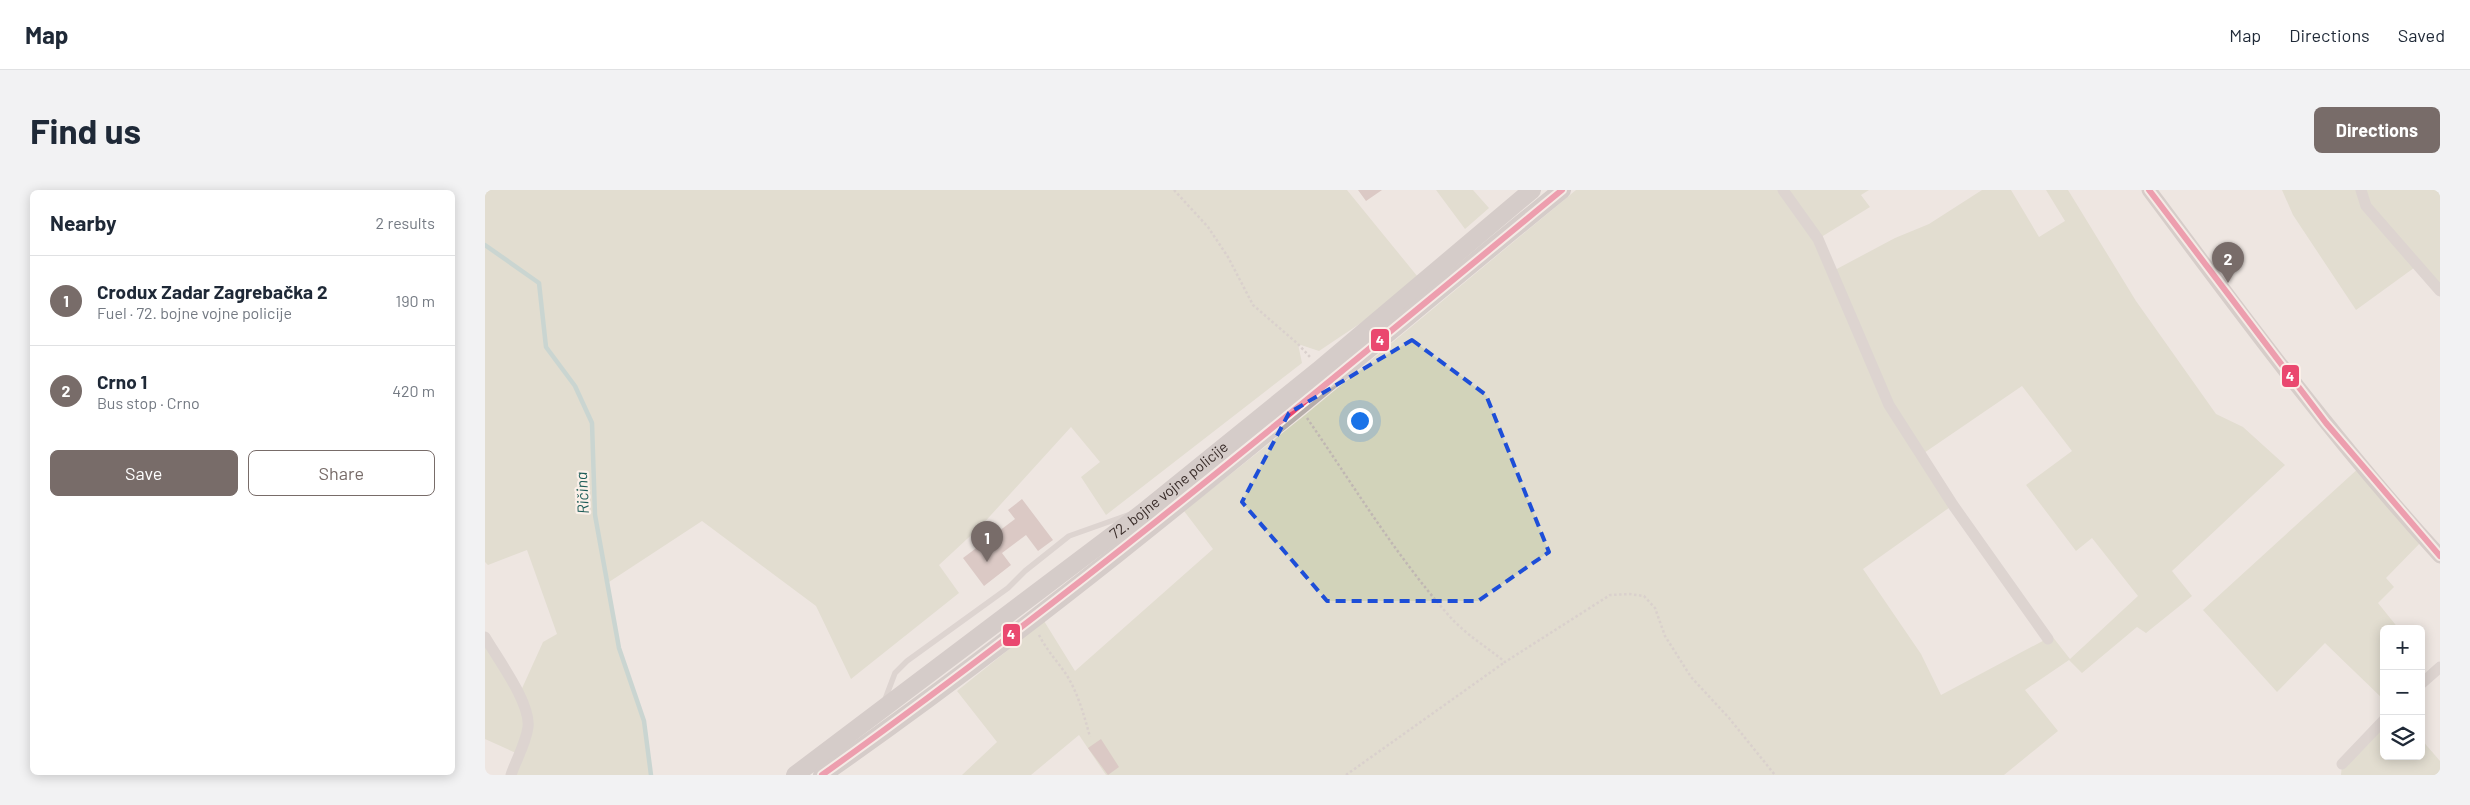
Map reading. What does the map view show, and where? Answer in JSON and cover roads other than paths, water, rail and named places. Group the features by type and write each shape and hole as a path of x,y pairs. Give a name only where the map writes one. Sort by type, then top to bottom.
{"main road":[{"name":"72. bojne vojne policije","path":"795,775 1142,513 1320,368 1532,190"},
{"name":"72. bojne vojne policije","path":"822,775 969,669 1031,620 1298,407 1562,190"}],"street":[{"path":"1783,190 1818,239 1889,405 1953,505 2048,638"},
{"path":"2149,190 2329,426 2393,505 2440,556"},
{"path":"2361,190 2366,206 2440,291"},
{"path":"485,637 519,696 527,714 528,727 511,775"},
{"path":"2425,680 2440,667"},
{"path":"2342,764 2380,724"}],"lane":[{"path":"882,711 895,673 907,661 1008,588 1069,536 1085,528 1100,526 1130,514 1142,513"},
{"path":"840,774 849,756"}],"waterway":[{"name":"Ričina","path":"485,245 539,283 546,347 575,386 592,423 595,515 619,648 644,721 651,775"}],"place":[{"name":"Crno 1","path":"2228,283"},
{"name":"Crodux Zadar Zagrebačka 2","path":"987,562"}]}
